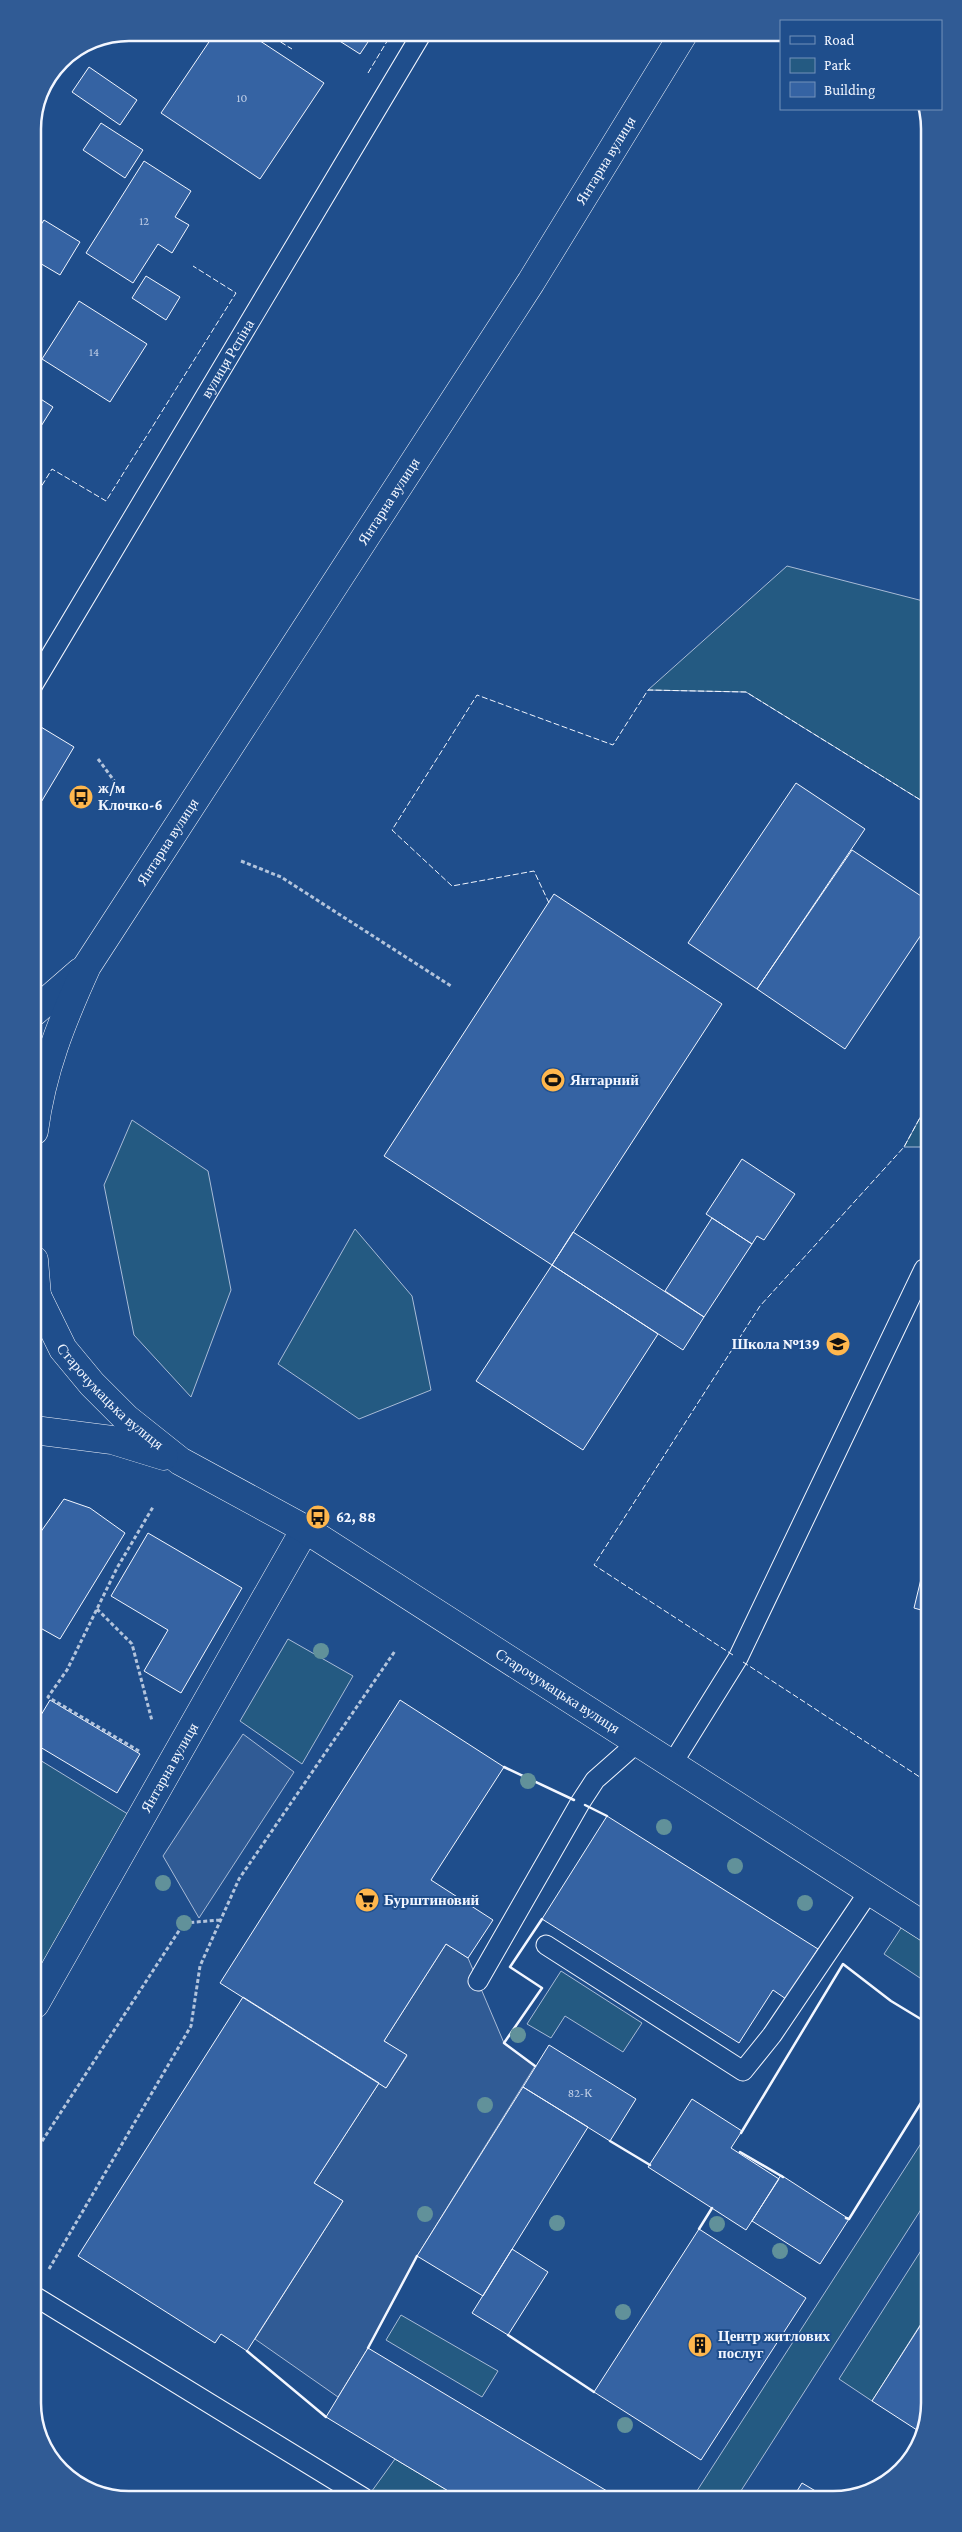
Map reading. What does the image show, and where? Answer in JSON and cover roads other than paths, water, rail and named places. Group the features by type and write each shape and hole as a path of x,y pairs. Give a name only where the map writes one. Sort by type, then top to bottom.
{"street":[{"name":"Янтарна вулиця","path":"41,1090 59,1028 87,966 531,282 679,41"},
{"name":"Янтарна вулиця","path":"41,1006 87,966"},
{"name":"Старочумацька вулиця","path":"41,1313 64,1349 92,1384 126,1418 180,1461 305,1529 921,1924"},
{"name":"Старочумацька вулиця","path":"41,1431 112,1440 180,1461"},
{"name":"Янтарна вулиця","path":"41,1993 305,1529"}],"lane":[{"name":"вулиця Рєпіна","path":"41,673 417,41"},
{"path":"672,1764 738,1658 921,1275"},
{"path":"478,1981 580,1802 595,1780 638,1742"},
{"path":"546,1945 743,2071 772,2035 870,1890"},
{"path":"41,2300 353,2491"}],"place":[{"name":"ж/м Клочко-6","path":"81,797"},
{"name":"Янтарний","path":"553,1080"},
{"name":"Школа №139","path":"838,1344"},
{"name":"62, 88","path":"318,1517"},
{"name":"Бурштиновий","path":"367,1900"},
{"name":"Центр житлових послуг","path":"700,2345"}]}
